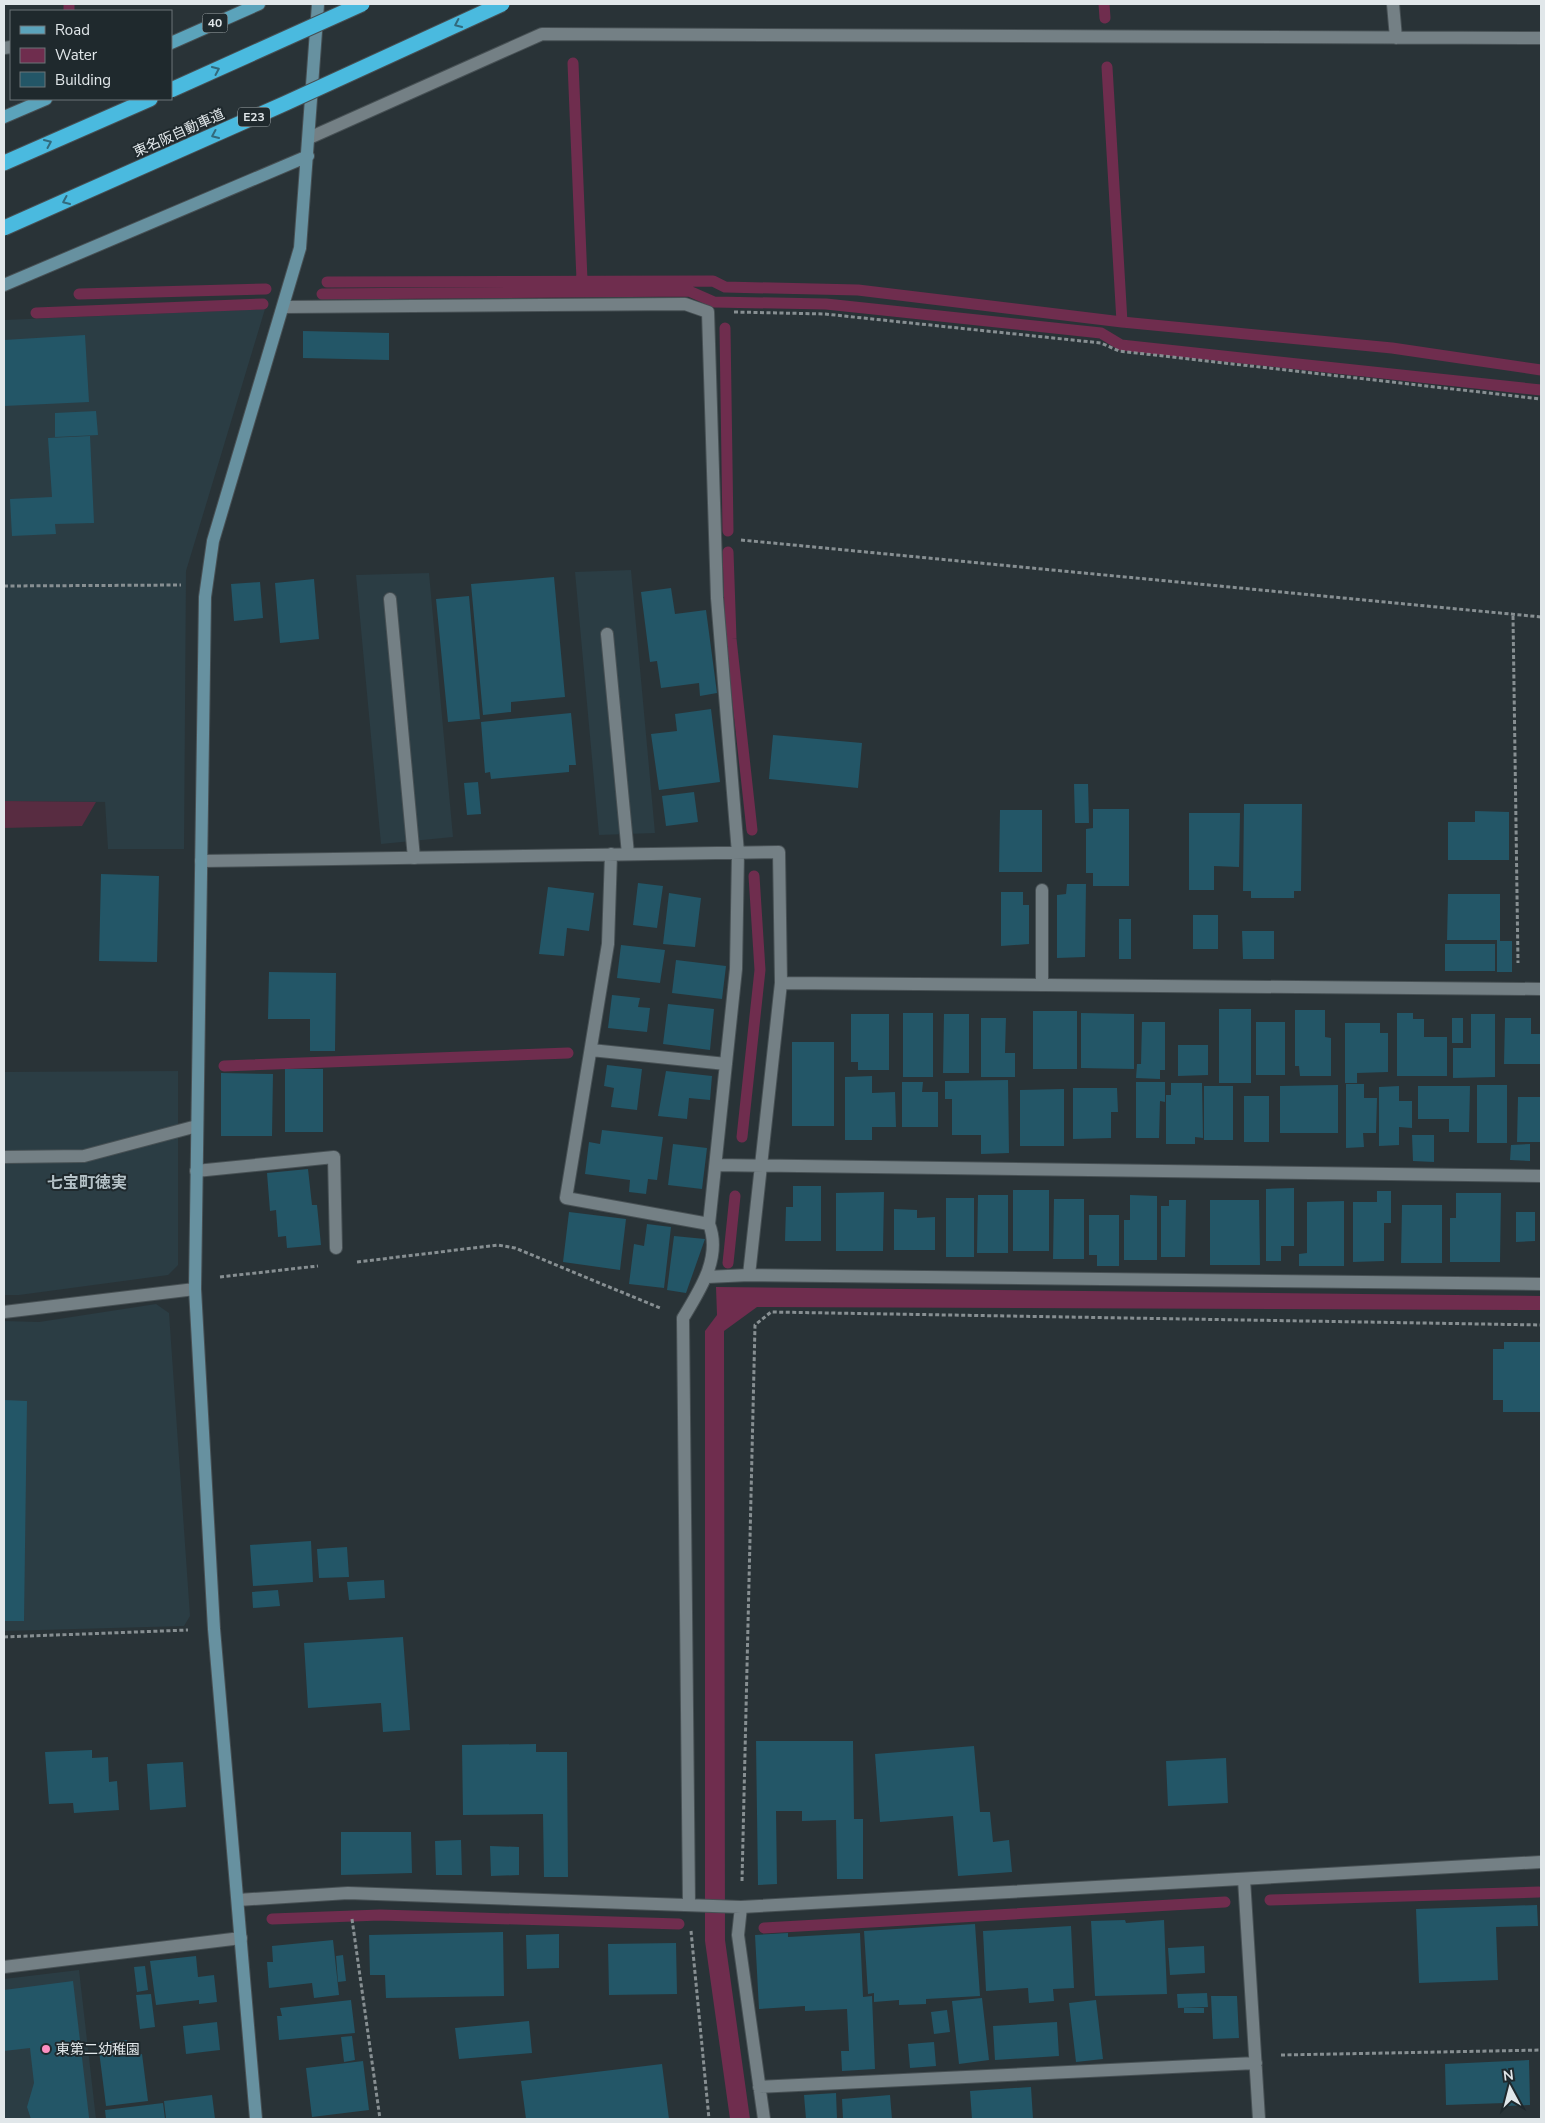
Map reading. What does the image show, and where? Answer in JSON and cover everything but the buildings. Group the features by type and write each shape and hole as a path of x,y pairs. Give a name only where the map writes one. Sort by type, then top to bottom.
{"highway":[{"path":"172,90 362,4"},
{"name":"東名阪自動車道","path":"4,228 277,107 502,4"},
{"path":"4,162 148,100"}],"main road":[{"name":"40","path":"172,43 259,4"},
{"path":"4,117 44,100"}],"street":[{"path":"256,2119 214,1629 195,1284 207,585 213,540 300,248 318,4"},
{"path":"1393,4 1396,38"},
{"path":"309,138 542,34 1541,38"},
{"path":"4,284 308,156"},
{"path":"283,307 685,304 708,312 717,598 738,853 736,969 710,1224 714,1236 707,1277 683,1318 689,1905"},
{"path":"390,599 414,858"},
{"path":"607,634 628,854"},
{"path":"201,861 779,852 781,983 749,1275"},
{"path":"611,854 608,944 566,1198 710,1224"},
{"path":"1042,890 1042,985"},
{"path":"781,983 1541,989"},
{"path":"591,1050 726,1064"},
{"path":"4,1157 84,1156 197,1126"},
{"path":"196,1171 334,1157 336,1248"},
{"path":"716,1165 1541,1176"},
{"path":"707,1277 749,1275 1541,1284"},
{"path":"4,1312 195,1284"},
{"path":"238,1900 348,1893 741,1907 1541,1862"},
{"path":"1244,1879 1259,2119"},
{"path":"741,1907 738,1935 764,2119"},
{"path":"4,1967 241,1938"},
{"path":"759,2087 1255,2060"}],"path":[{"path":"708,312 835,315 1101,343 1119,351 1541,399"},
{"path":"716,538 1541,618"},
{"path":"4,586 207,585"},
{"path":"1513,616 1518,988"},
{"path":"351,1262 498,1246 515,1248 683,1318"},
{"path":"195,1284 322,1266"},
{"path":"741,1907 755,1325 771,1312 1541,1325"},
{"path":"4,1638 214,1629"},
{"path":"689,1905 709,2119"},
{"path":"353,1927 380,2119"},
{"path":"1255,2060 1541,2050"}],"shaded area":[{"path":"265,309 186,571 184,849 108,849 105,802 4,801 4,320"},
{"path":"631,570 655,833 599,835 575,572"},
{"path":"429,573 453,837 381,844 356,575"},
{"path":"4,801 96,802 82,826 4,828"},
{"path":"178,1071 178,1265 168,1275 19,1295 4,1295 4,1072"},
{"path":"156,1304 169,1313 190,1616 184,1626 4,1631 4,1321 39,1322"},
{"name":"東第二幼稚園","path":"79,1970 96,2119 4,2119 4,1979"}],"water":[{"path":"716,1287 1541,1296 1541,1310 757,1307 724,1331 725,1940 750,2119 730,2119 705,1941 705,1331 717,1315"}],"waterway":[{"path":"69,4 69,10"},
{"path":"1104,4 1105,18"},
{"path":"573,63 582,280"},
{"path":"1107,67 1122,322"},
{"path":"327,282 713,281 725,287 858,290 1122,322 1392,348 1541,370"},
{"path":"79,294 266,289"},
{"path":"322,294 689,291 714,302 826,304 1101,333 1121,345 1541,390"},
{"path":"36,313 263,304"},
{"path":"725,328 728,531"},
{"path":"728,552 731,639 752,830"},
{"path":"742,1137 760,970 754,876"},
{"path":"224,1066 568,1053"},
{"path":"728,1263 735,1196"},
{"path":"1270,1900 1539,1892"},
{"path":"764,1928 1225,1902"},
{"path":"272,1919 380,1915 679,1924"}],"place":[{"name":"東第二幼稚園","path":"46,2049"}],"district":[{"name":"七宝町徳実","path":"87,1183"}]}
